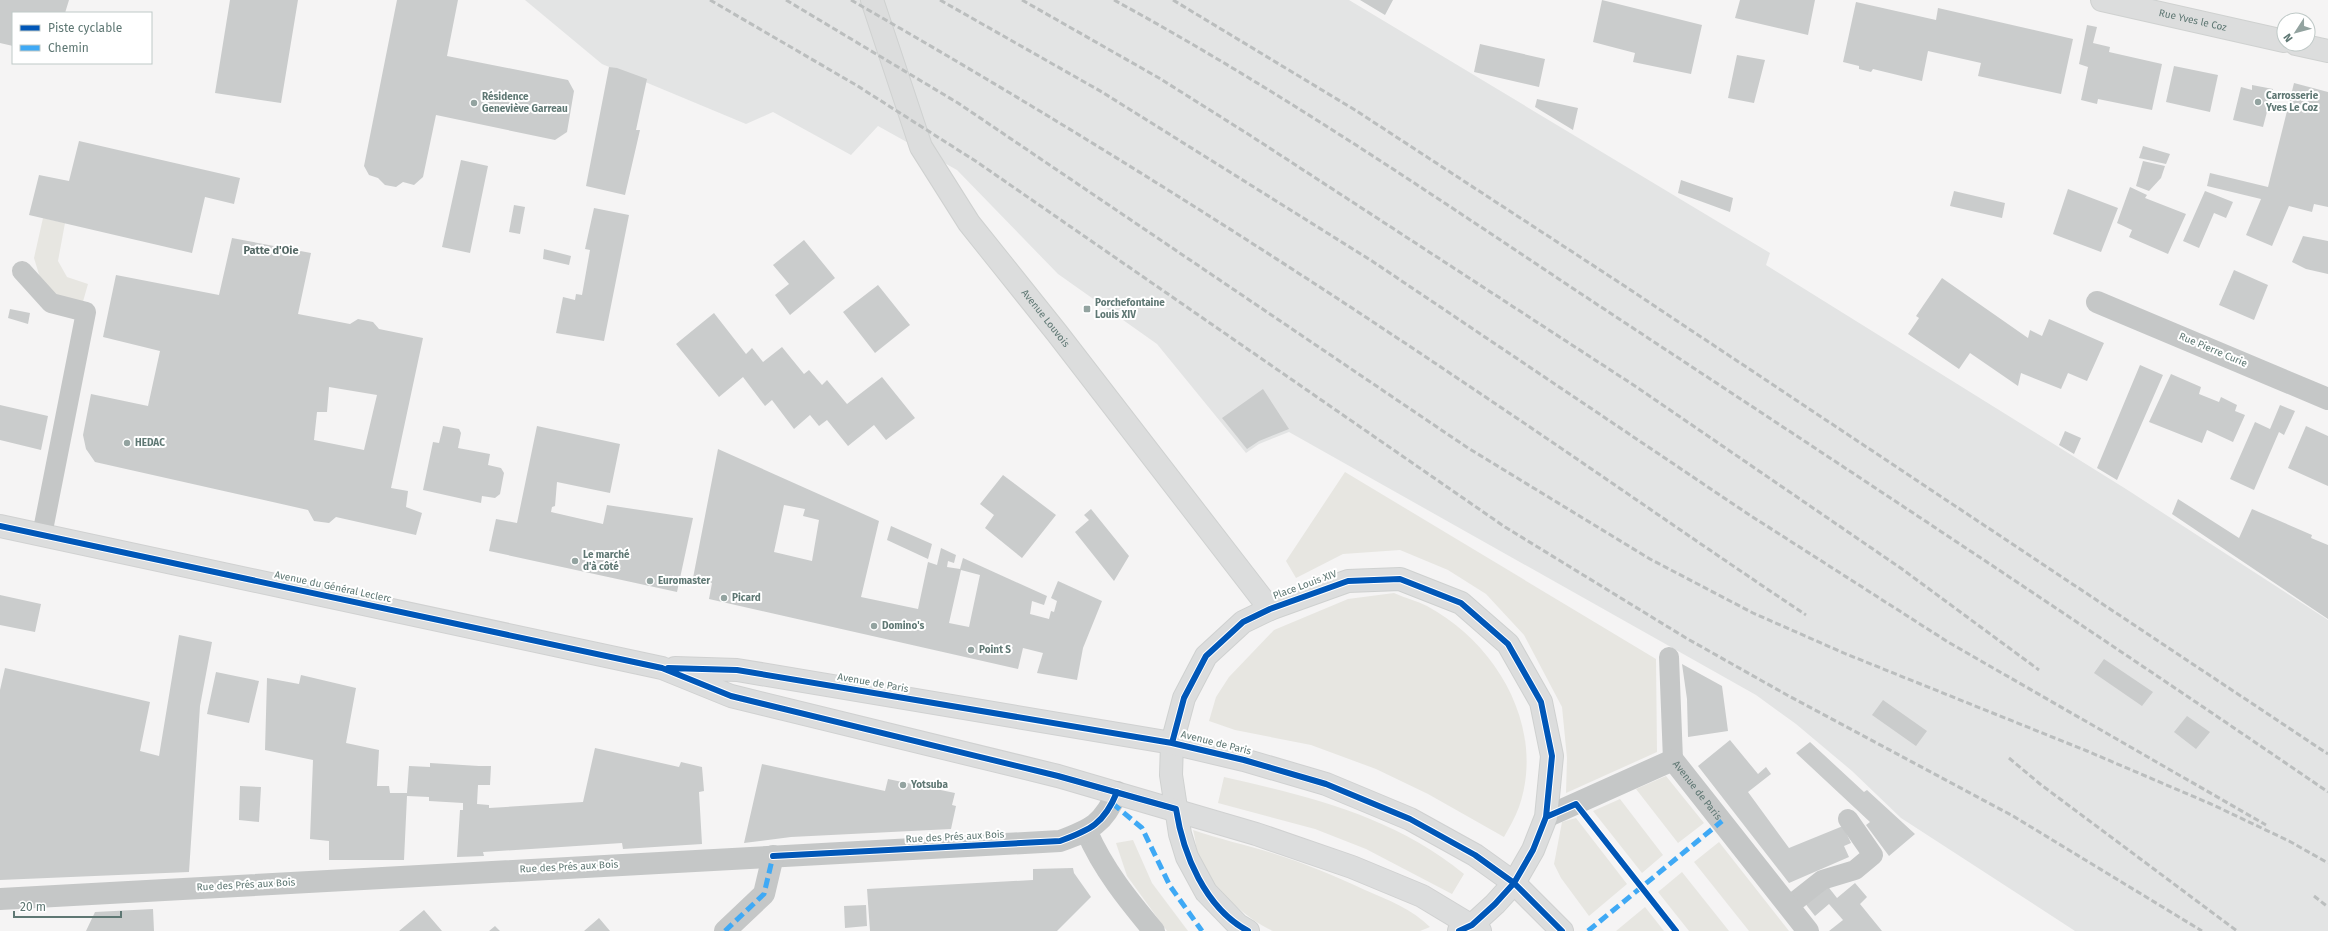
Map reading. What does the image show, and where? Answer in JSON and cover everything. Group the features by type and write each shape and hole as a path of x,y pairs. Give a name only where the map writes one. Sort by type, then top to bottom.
{"main road":[{"name":"Avenue Louvois","path":"872,0 921,147 969,223 1057,333 1270,609"},
{"name":"Rue Yves le Coz","path":"2102,0 2276,39"},
{"path":"2316,48 2328,51"},
{"name":"Avenue du Général Leclerc","path":"0,526 662,668"},
{"name":"Place Louis XIV","path":"1248,931 1238,926 1206,892 1187,857 1180,834 1171,775 1172,743 1184,698 1206,656 1243,622 1270,609 1348,581 1400,579 1461,603 1508,644 1541,702 1552,756 1546,817 1533,850 1514,883 1470,929"},
{"path":"662,668 731,696 1058,776 1176,809 1256,834 1352,867 1422,896 1470,929"},
{"name":"Avenue de Paris","path":"662,668 737,670 1172,743 1244,760 1326,784 1410,819 1475,855 1514,883 1562,931"}],"street":[{"name":"Rue Pierre Curie","path":"2097,302 2328,398"},
{"name":"Avenue de Paris","path":"1546,817 1673,760 1808,931"},
{"name":"Rue des Prés aux Bois","path":"0,899 1060,841 1087,832 1097,824 1112,803 1117,792"},
{"path":"1087,832 1095,849 1117,885 1154,931"},
{"path":"725,931 764,894 773,856"}],"lane":[{"path":"22,271 51,303 86,312 42,535"},
{"path":"1668,657 1673,760"},
{"path":"1789,906 1822,880 1855,870 1873,855 1848,819"}],"shaded area":[{"path":"525,0 1349,0 1770,253 1766,265 2126,489 2328,620 2328,931 2075,931 1901,818 1852,771 1796,724 1756,695 1289,432 1259,444 1246,453 1157,344 1058,274 957,170 878,126 851,155 773,112 746,124 602,64"},
{"path":"43,218 65,223 58,261 67,277 88,284 82,305 55,298 41,281 34,258"},
{"path":"1345,472 1656,659 1657,752 1566,793 1567,758 1562,707 1524,635 1486,594 1448,570 1400,550 1343,554 1296,578 1286,561"},
{"path":"1394,593 1427,606 1452,622 1475,642 1494,666 1510,692 1520,719 1526,748 1526,778 1519,807 1504,837 1428,794 1376,769 1311,745 1235,730 1209,721 1216,697 1229,677 1274,630 1348,599"},
{"path":"1666,776 1704,823 1678,843 1636,789"},
{"path":"1224,777 1319,801 1380,823 1409,837 1437,854 1464,874 1452,894 1366,849 1315,829 1218,803"},
{"path":"1620,799 1663,855 1642,873 1593,811"},
{"path":"1576,818 1627,884 1589,916 1561,878 1554,864 1562,822"},
{"path":"1193,830 1272,853 1319,870 1382,897 1415,915 1430,927 1420,931 1273,931 1253,920 1242,911 1222,892 1205,872 1200,863"},
{"path":"1133,840 1152,883 1188,931 1167,931 1127,876 1116,843"},
{"path":"1719,842 1789,931 1749,931 1694,862"},
{"path":"1682,872 1729,931 1689,931 1658,892"},
{"path":"1645,907 1664,931 1616,931"}],"building":[{"path":"0,0 69,0 65,12 12,12 12,46 0,43"},
{"path":"230,0 298,0 281,103 215,93"},
{"name":"Résidence Geneviève Garreau","path":"397,0 458,0 447,56 568,80 574,91 567,132 555,140 436,115 423,177 414,185 403,182 396,187 385,185 378,178 369,175 364,166"},
{"path":"1360,0 1393,0 1385,15"},
{"path":"1602,0 1702,25 1691,74 1633,62 1635,53 1593,42"},
{"path":"1740,0 1815,0 1808,35 1735,18"},
{"path":"1856,2 1936,20 1938,8 2073,39 2061,94 1978,76 1981,63 1928,51 1922,81 1873,69 1871,72 1859,69 1859,66 1843,62"},
{"path":"2087,25 2097,27 2093,43 2110,47 2109,52 2162,64 2152,110 2098,99 2097,104 2081,100 2088,67 2079,64"},
{"path":"1480,44 1545,59 1539,87 1474,72"},
{"path":"1737,55 1765,60 1754,103 1728,98"},
{"path":"2174,66 2218,75 2210,112 2166,102"},
{"path":"609,67 617,68 647,79 636,130 640,130 625,195 586,186"},
{"path":"2294,83 2328,92 2328,207 2314,204 2312,212 2289,206 2272,246 2246,235 2261,199 2207,186 2210,173 2268,187"},
{"path":"2252,85 2273,89 2263,127 2233,120 2241,87 2252,90"},
{"path":"1537,99 1578,108 1573,130 1535,107"},
{"path":"79,141 240,178 234,204 205,197 192,253 29,215 39,175 69,181"},
{"path":"2143,146 2170,154 2166,164 2139,158"},
{"path":"461,160 488,166 470,253 442,247"},
{"path":"2143,161 2165,166 2161,178 2149,191 2136,186"},
{"path":"1681,180 1733,198 1730,212 1678,193"},
{"path":"2130,187 2147,195 2145,198 2186,214 2168,254 2129,237 2132,230 2117,223"},
{"path":"2068,189 2118,208 2101,252 2053,234"},
{"path":"1954,191 2005,203 2002,218 1950,206"},
{"path":"2205,191 2233,202 2226,218 2214,213 2199,248 2183,241"},
{"path":"514,205 525,207 520,234 509,232"},
{"path":"594,208 629,215 604,341 556,333 563,297 575,300 576,294 582,295 590,250 585,249"},
{"path":"2303,236 2328,241 2328,274 2306,269 2292,262"},
{"path":"232,238 311,253 298,314 350,324 358,319 373,322 379,329 423,338 391,488 408,491 406,507 422,513 416,535 336,517 329,523 314,521 308,510 95,462 86,449 83,435 91,394 148,406 160,351 103,337 116,275 219,295","holes":["329,387 377,395 364,450 314,440 317,412 327,412"]},
{"path":"804,240 835,278 790,315 775,295 789,284 773,265"},
{"path":"544,249 571,256 569,265 543,259"},
{"path":"2234,270 2268,285 2254,320 2219,305"},
{"path":"1942,278 2028,338 2030,330 2042,336 2049,319 2104,343 2087,381 2068,373 2061,389 2021,373 2018,386 1970,353 1959,369 1908,334 1919,318 1916,316"},
{"path":"878,285 910,325 875,353 843,312"},
{"path":"10,309 30,313 28,324 8,318"},
{"path":"714,313 746,354 752,348 763,362 782,347 804,374 809,370 822,385 827,380 847,404 882,377 915,418 886,440 874,425 848,446 827,420 819,426 810,415 794,429 772,400 765,406 743,377 719,397 676,344"},
{"path":"2140,365 2163,375 2117,480 2097,468"},
{"path":"2171,374 2201,387 2199,394 2219,402 2221,397 2237,405 2235,411 2245,415 2233,442 2207,430 2202,443 2149,422"},
{"path":"1263,389 1289,429 1259,441 1247,449 1222,418"},
{"path":"0,405 48,416 41,450 0,440"},
{"path":"2280,405 2295,411 2284,435 2279,432 2254,490 2230,479 2255,422 2270,429"},
{"path":"443,426 459,429 461,433 458,448 490,454 488,465 501,468 504,473 500,494 495,498 482,496 481,503 423,490 433,442 439,443"},
{"path":"537,426 620,444 610,493 557,482 555,506 552,507 551,512 603,524 607,505 693,518 677,592 489,551 496,519 517,523"},
{"path":"2306,426 2328,436 2328,486 2288,468"},
{"path":"2065,431 2081,438 2074,454 2059,445"},
{"path":"718,449 879,521 861,597 918,609 928,562 937,565 941,548 956,555 954,563 948,561 947,567 960,569 963,558 1047,596 1044,605 1032,601 1030,614 1049,619 1051,611 1054,612 1057,601 1051,598 1058,581 1102,601 1083,648 1077,680 1037,673 1043,653 1023,648 1018,669 709,599 712,583 693,578","holes":["784,505 805,509 803,516 819,520 812,561 774,552","961,570 980,575 969,627 949,623"]},
{"path":"1003,475 1056,515 1022,558 985,528 994,515 980,504"},
{"path":"2178,499 2239,538 2252,509 2312,535 2311,538 2328,545 2328,619 2172,514"},
{"path":"1091,509 1129,556 1114,581 1075,532 1089,520 1084,515"},
{"path":"891,526 932,544 928,559 887,540"},
{"path":"0,595 41,604 35,632 0,625"},
{"path":"179,635 212,642 200,706 189,872 0,880 0,690 5,668 150,702 140,751 159,756"},
{"path":"2104,659 2153,692 2142,706 2094,673"},
{"path":"1682,664 1722,686 1728,731 1688,737 1687,699"},
{"path":"216,672 259,681 249,723 207,714"},
{"path":"301,675 356,688 346,743 379,750 377,786 389,786 390,793 407,793 409,766 430,767 430,763 491,766 490,785 478,785 477,804 489,805 489,808 583,802 595,748 679,767 681,762 702,767 704,791 699,792 702,844 623,849 622,843 483,852 484,856 457,857 460,810 463,810 463,803 429,801 429,797 407,796 404,860 329,860 329,841 310,839 313,760 265,750 267,678 299,684"},
{"path":"1883,700 1927,731 1916,746 1872,715"},
{"path":"2187,716 2210,732 2196,749 2174,732"},
{"path":"1730,740 1758,774 1766,767 1771,774 1748,792 1789,848 1843,826 1851,843 1844,846 1849,857 1789,883 1698,766"},
{"path":"1810,742 1864,792 1867,790 1915,834 1889,856 1866,825 1870,822 1796,753"},
{"path":"762,764 885,791 888,779 955,793 952,805 956,806 951,829 791,837 744,843"},
{"path":"240,786 261,787 259,822 239,820"},
{"path":"1073,868 1074,873 1091,897 1057,931 870,931 867,889 1033,880 1033,869"},
{"path":"1855,883 1867,897 1860,904 1882,931 1829,931 1843,920 1829,904 1815,916 1804,902 1826,884 1837,898"},
{"path":"866,905 867,926 845,928 844,906"},
{"path":"153,909 154,931 86,931 95,912"},
{"path":"424,910 442,931 399,931"},
{"path":"599,918 610,931 584,931"},
{"path":"495,926 500,931 489,931"}],"railway":[{"path":"710,0 856,85 977,162 1505,527 1686,638 1787,695 2013,816 2202,931"},
{"path":"786,0 958,103 1468,448 1650,559 1753,613 1846,654 2087,751 2211,804 2289,841 2328,863"},
{"path":"851,0 1008,92 1239,235 1466,384 1806,615"},
{"path":"940,0 1102,92 1372,261 1748,514 1948,642 2266,825"},
{"path":"1022,0 1159,78 1248,134 1635,386 1902,569 2039,670"},
{"path":"1114,0 1239,72 1361,148 2147,669 2328,792"},
{"path":"1173,0 1355,110 1620,283 2328,754"},
{"path":"2009,758 2040,784 2237,931"},
{"path":"2314,896 2328,907"}],"marked path":[{"path":"1112,803 1142,828 1170,886 1202,931"},
{"path":"1588,931 1722,821"},
{"path":"725,931 764,894 773,856"}],"cycle path":[{"path":"0,526 662,668 731,696 1058,776 1176,809 1184,844 1198,878 1220,909 1233,921 1248,931"},
{"path":"1172,743 1184,698 1206,656 1243,622 1270,609 1348,581 1400,579 1461,603 1508,644 1541,702 1552,756 1546,817 1533,850 1514,883 1495,904 1472,925 1459,931"},
{"path":"668,668 737,670 1172,743 1244,760 1326,784 1410,819 1475,855 1514,883 1562,931"},
{"path":"773,856 1060,841 1088,829 1101,819 1107,812 1117,792"},
{"path":"1546,817 1576,804 1676,931"}],"place":[{"name":"Carrosserie Yves Le Coz","path":"2258,102"},
{"name":"Résidence Geneviève Garreau","path":"474,103"},
{"name":"Porchefontaine Louis XIV","path":"1087,309"},
{"name":"HEDAC","path":"127,443"},
{"name":"Le marché d'à côté","path":"575,561"},
{"name":"Euromaster","path":"650,581"},
{"name":"Picard","path":"724,598"},
{"name":"Domino's","path":"874,626"},
{"name":"Point S","path":"971,650"},
{"name":"Yotsuba","path":"903,785"}],"district":[{"name":"Patte d'Oie","path":"271,250"}]}
